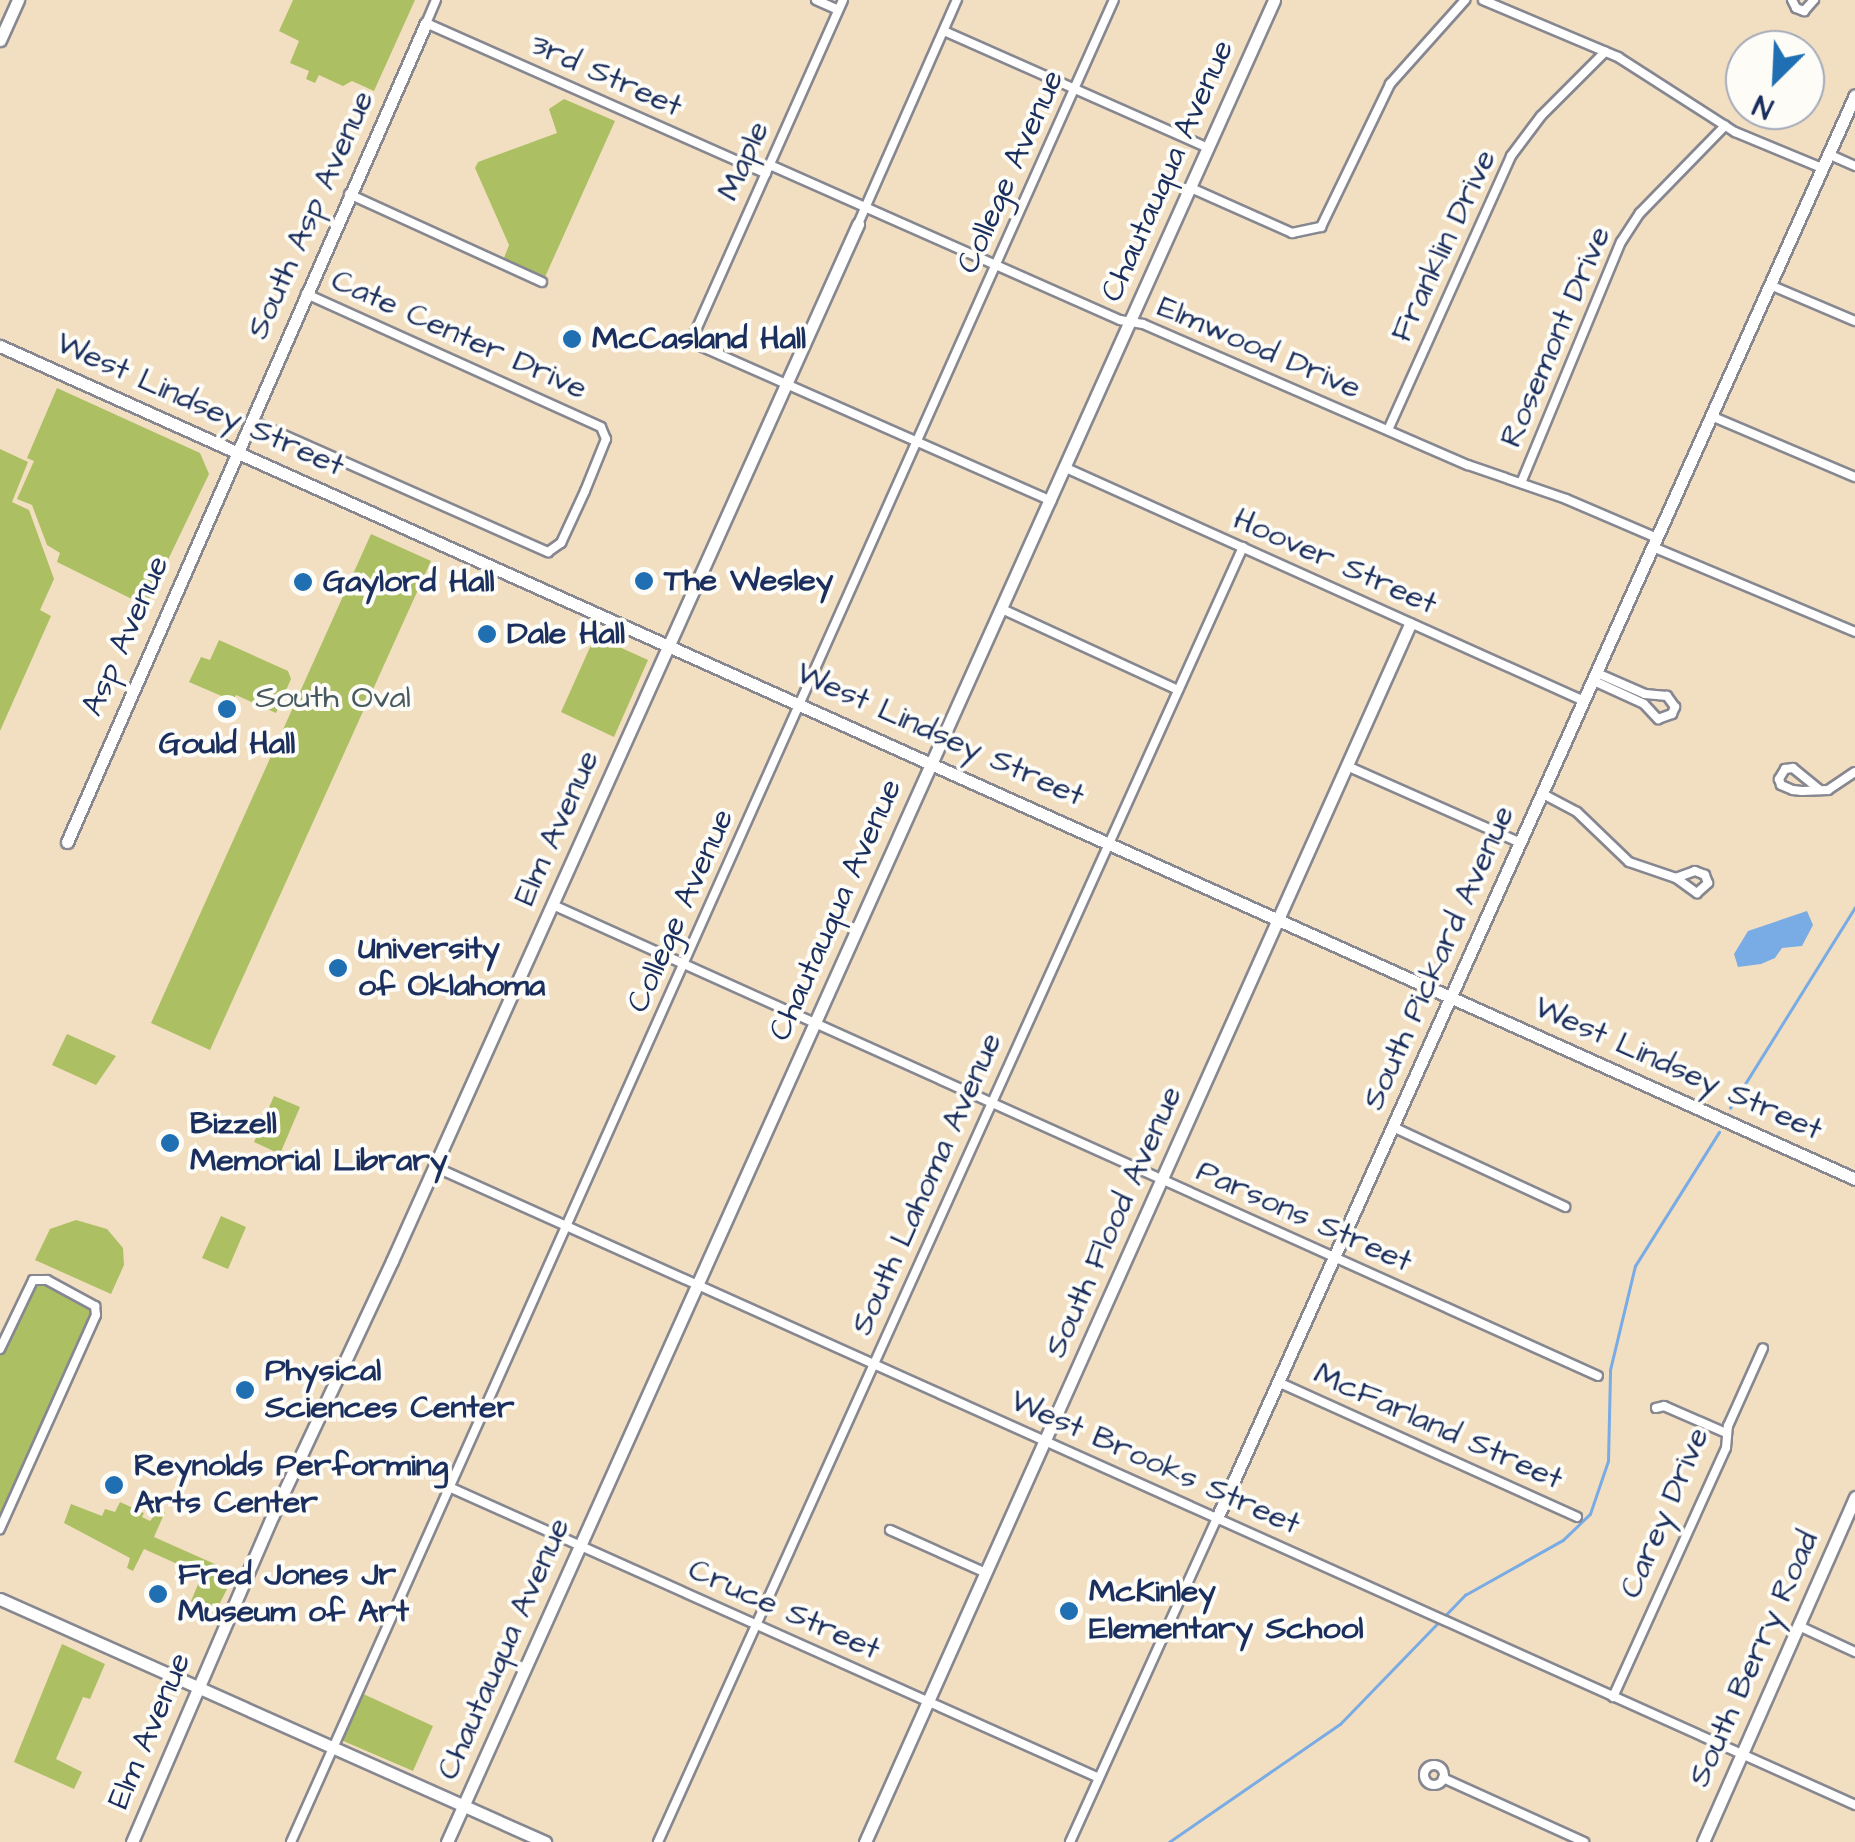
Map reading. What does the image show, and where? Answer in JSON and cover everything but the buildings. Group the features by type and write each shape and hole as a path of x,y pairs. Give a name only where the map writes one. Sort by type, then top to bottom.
{"street":[{"path":"0,40 18,0"},
{"name":"South Asp Avenue","path":"238,452 436,0"},
{"path":"816,0 838,10"},
{"name":"Maple","path":"785,386 690,342 842,0"},
{"name":"Elm Avenue","path":"132,1842 273,1515 553,905 957,0"},
{"name":"College Avenue","path":"291,1842 1114,0"},
{"name":"Chautauqua Avenue","path":"446,1842 1274,0"},
{"path":"1191,188 1292,233 1321,227 1390,84 1466,0"},
{"path":"1484,0 1658,79 1725,125"},
{"path":"1792,0 1801,11 1811,8 1814,0"},
{"name":"3rd Street","path":"426,24 844,199"},
{"path":"944,30 1208,148"},
{"name":"Franklin Drive","path":"1388,430 1511,156 1541,116 1605,52"},
{"name":"South Pickard Avenue","path":"1070,1842 1855,95"},
{"name":"Rosemont Drive","path":"1521,484 1621,242 1640,213 1725,127"},
{"path":"1735,130 1822,168"},
{"path":"1828,154 1855,166"},
{"path":"349,194 542,282"},
{"name":"Elmwood Drive","path":"844,199 1521,484 1855,632"},
{"path":"1770,284 1855,321"},
{"name":"Cate Center Drive","path":"252,421 548,552 561,543 605,445 604,432 590,422 306,294"},
{"name":"West Lindsey Street","path":"0,346 669,648 934,762 1855,1179"},
{"path":"785,386 1050,502"},
{"path":"1711,416 1855,477"},
{"name":"Asp Avenue","path":"66,842 238,452"},
{"name":"Hoover Street","path":"1066,468 1584,702"},
{"name":"South Lahoma Avenue","path":"658,1842 1242,547"},
{"path":"1002,609 1178,690"},
{"name":"South Flood Avenue","path":"865,1842 1410,624"},
{"path":"1596,677 1644,694 1667,696 1674,707 1672,714 1658,720 1644,704 1596,677"},
{"path":"1347,766 1521,843"},
{"path":"1820,790 1793,768 1785,769 1780,779 1786,788 1820,790 1836,788 1855,772"},
{"path":"1543,794 1586,818 1621,857 1648,872 1676,878"},
{"name":"Parsons Street","path":"553,905 1598,1376"},
{"path":"1393,1127 1566,1207"},
{"name":"West Brooks Street","path":"434,1167 1855,1805"},
{"path":"0,1349 34,1280 47,1280 96,1306 96,1315 0,1529"},
{"name":"Carey Drive","path":"1613,1696 1726,1448 1726,1433 1763,1348"},
{"name":"McFarland Street","path":"1278,1382 1577,1517"},
{"path":"1656,1408 1664,1406 1726,1433"},
{"name":"Cruce Street","path":"449,1487 1099,1778"},
{"name":"South Berry Road","path":"1703,1842 1855,1497"},
{"path":"890,1530 986,1573"},
{"path":"0,1599 546,1842"},
{"path":"1798,1626 1855,1652"},
{"path":"1443,1778 1584,1842"}],"green space":[{"path":"293,0 415,0 374,91 352,81 343,86 319,75 315,83 306,79 309,71 290,63 299,41 279,31"},
{"path":"564,99 615,121 545,277 504,258 509,245 475,168 478,162 557,133 549,109"},
{"path":"57,388 200,453 209,474 146,606 57,562 60,553 47,545 32,505 17,499 34,461 27,458"},
{"path":"0,449 28,462 12,502 29,510 54,579 40,610 51,616 0,731"},
{"name":"South Oval","path":"371,534 431,561 210,1050 151,1023"},
{"path":"595,636 648,660 614,737 561,712"},
{"path":"219,640 288,671 291,679 276,713 236,695 233,701 189,682 201,657 210,660"},
{"path":"67,1034 116,1056 96,1085 52,1065"},
{"path":"274,1096 300,1107 280,1154 254,1142"},
{"path":"221,1216 246,1227 228,1269 202,1258"},
{"path":"76,1220 107,1229 123,1248 124,1265 111,1294 35,1260 50,1229"},
{"path":"41,1278 91,1300 96,1315 0,1529 0,1349 28,1287"},
{"path":"120,1502 144,1513 142,1517 150,1521 160,1509 165,1512 154,1537 235,1573 212,1619 191,1601 202,1575 144,1549 133,1571 127,1568 130,1558 64,1523 71,1504 102,1516 105,1509 115,1512"},
{"path":"62,1644 105,1664 90,1699 83,1697 56,1759 82,1772 74,1789 14,1762"},
{"path":"359,1692 433,1726 413,1771 341,1740"}],"water":[{"path":"1807,911 1813,925 1802,946 1782,948 1775,958 1738,967 1734,954 1748,931"}],"waterway":[{"path":"1730,1108 1855,907"},
{"path":"1169,1842 1340,1724 1465,1595 1563,1540 1590,1514 1608,1461 1610,1370 1635,1266 1719,1132"}],"place":[{"name":"McCasland Hall","path":"572,339"},
{"name":"The Wesley","path":"644,581"},
{"name":"Gaylord Hall","path":"303,582"},
{"name":"Dale Hall","path":"487,634"},
{"name":"Gould Hall","path":"227,709"},
{"name":"University of Oklahoma","path":"338,968"},
{"name":"Bizzell Memorial Library","path":"170,1143"},
{"name":"Physical Sciences Center","path":"245,1390"},
{"name":"Reynolds Performing Arts Center","path":"114,1485"},
{"name":"Fred Jones Jr Museum of Art","path":"158,1594"},
{"name":"McKinley Elementary School","path":"1069,1611"}]}
